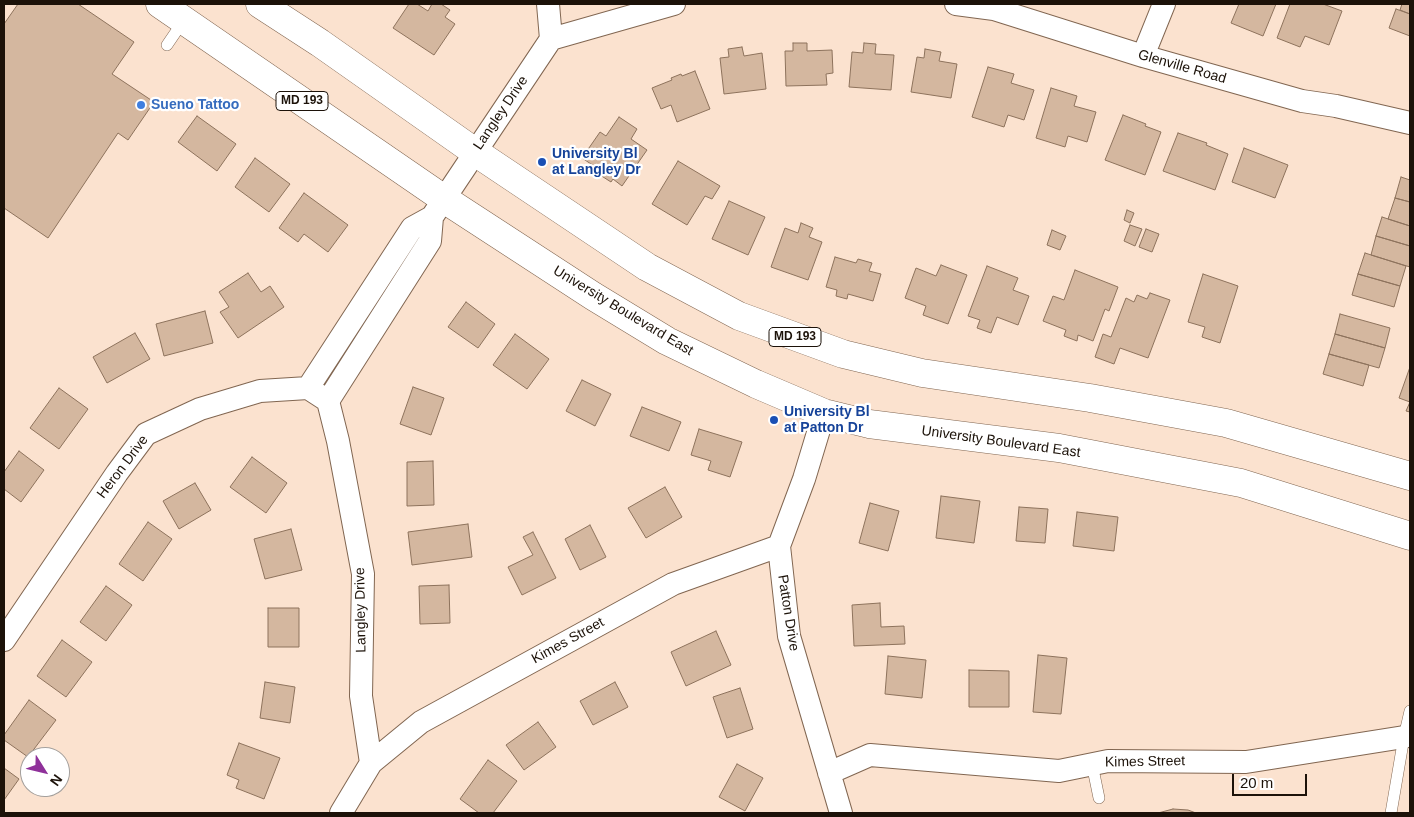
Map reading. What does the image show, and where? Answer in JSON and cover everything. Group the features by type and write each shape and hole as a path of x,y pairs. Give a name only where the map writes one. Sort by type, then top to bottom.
{"main road":[{"name":"University Boulevard East","path":"160,4 438,208 668,341 756,384 824,413 869,424 1059,448 1241,483 1410,536"},
{"name":"MD 193","path":"260,4 320,43 475,152 647,267 739,316 843,354 922,373 1090,398 1226,423 1410,476"}],"street":[{"path":"548,4 552,39 674,4"},
{"name":"Glenville Road","path":"956,4 994,9 1143,56 1302,101 1336,106 1410,123"},
{"path":"1143,56 1164,4"},
{"name":"Langley Drive","path":"308,388 412,228 438,208 552,39"},
{"name":"Langley Drive","path":"371,763 361,696 363,574 338,442 328,401 430,241 438,208"},
{"path":"308,388 328,401"},
{"name":"Heron Drive","path":"4,640 117,473 146,434 200,409 260,391 308,388"},
{"name":"Patton Drive","path":"824,413 804,479 779,546 789,636 841,813"},
{"name":"Kimes Street","path":"371,763 421,722 673,584 779,546"},
{"name":"Kimes Street","path":"829,773 870,755 1059,771 1108,761 1246,762 1404,737"},
{"path":"341,813 371,763"}],"lane":[{"path":"167,45 184,20"},
{"path":"1391,813 1410,711"},
{"path":"1092,764 1098,798"}],"building":[{"path":"18,4 78,4 134,42 112,74 154,102 128,140 118,133 48,238 4,208 4,24"},
{"path":"409,4 417,4 428,11 432,4 441,4 450,10 445,17 455,24 434,55 393,28"},
{"path":"1239,4 1276,4 1263,36 1231,23"},
{"path":"1290,4 1323,4 1342,11 1329,45 1305,36 1300,47 1277,38"},
{"path":"1402,4 1410,4 1410,14 1400,10"},
{"path":"1396,9 1410,14 1410,36 1389,28"},
{"path":"793,43 807,43 807,51 832,50 833,73 826,74 827,85 786,86 785,51 793,51"},
{"path":"864,43 876,44 875,54 894,55 891,90 849,87 852,52 863,53"},
{"path":"742,47 744,56 762,53 766,89 724,94 720,58 729,57 728,49"},
{"path":"925,49 941,52 939,61 957,64 951,98 911,92 917,57 924,58"},
{"path":"988,67 1014,74 1011,83 1034,90 1024,120 1008,115 1004,127 972,117"},
{"path":"695,71 710,109 677,122 671,105 661,109 652,88 681,74 682,76"},
{"path":"1051,88 1077,96 1074,106 1096,112 1087,142 1068,136 1065,147 1036,138"},
{"path":"1123,115 1161,132 1145,175 1105,160"},
{"path":"197,116 236,144 217,171 178,142"},
{"path":"619,117 637,129 631,139 647,150 622,186 613,179 611,182 600,175 603,172 582,158 600,132 606,136"},
{"path":"1178,133 1207,143 1206,145 1228,154 1215,190 1163,171"},
{"path":"1244,148 1288,165 1275,198 1232,182"},
{"path":"255,158 290,184 269,212 235,187"},
{"path":"678,161 720,186 712,199 705,196 687,225 652,204"},
{"path":"1401,177 1410,180 1410,202 1395,198"},
{"path":"304,193 348,225 328,252 304,234 298,242 279,228"},
{"path":"1395,198 1410,202 1410,226 1388,219"},
{"path":"729,201 765,217 748,255 712,239"},
{"path":"1127,210 1134,213 1130,223 1124,220"},
{"path":"1382,217 1410,226 1410,246 1376,236"},
{"path":"801,223 813,228 809,237 822,242 808,280 771,267 785,228 798,233"},
{"path":"1130,225 1142,229 1135,246 1124,241"},
{"path":"1146,229 1159,234 1152,252 1139,247"},
{"path":"1052,230 1066,236 1060,250 1047,245"},
{"path":"1376,236 1410,246 1410,267 1371,255"},
{"path":"1365,253 1406,266 1400,286 1358,274"},
{"path":"835,257 856,263 858,259 872,263 869,271 881,274 873,301 848,294 847,299 836,296 837,290 826,287"},
{"path":"941,265 967,275 948,324 923,315 926,306 905,298 916,268 936,276"},
{"path":"987,266 1018,278 1013,290 1029,296 1018,325 997,317 991,333 977,328 980,320 968,316"},
{"path":"1075,270 1118,287 1109,311 1105,309 1093,341 1078,335 1077,341 1064,336 1066,330 1043,321 1053,296 1064,300"},
{"path":"248,273 261,292 270,286 284,307 238,338 220,312 229,307 219,292"},
{"path":"1203,274 1238,286 1220,343 1202,337 1205,327 1188,322"},
{"path":"1358,274 1400,286 1394,307 1352,295"},
{"path":"1150,293 1170,300 1148,358 1120,348 1114,364 1095,357 1103,334 1111,337 1126,298 1134,302 1137,295 1147,299"},
{"path":"466,302 495,324 478,348 448,327"},
{"path":"205,311 213,343 164,356 156,324"},
{"path":"1340,314 1390,328 1385,348 1335,334"},
{"path":"135,333 150,359 107,383 93,357"},
{"path":"515,334 549,359 527,389 493,365"},
{"path":"1335,334 1385,348 1379,368 1329,354"},
{"path":"1329,354 1369,365 1363,386 1323,374"},
{"path":"1410,367 1410,402 1399,398"},
{"path":"582,380 611,394 595,426 566,411"},
{"path":"413,387 444,398 431,435 400,424"},
{"path":"59,388 88,409 59,449 30,428"},
{"path":"1410,402 1410,412 1406,411"},
{"path":"642,407 681,422 669,451 630,436"},
{"path":"699,429 742,442 730,477 708,470 711,461 691,455"},
{"path":"19,451 44,470 21,502 4,489 4,472"},
{"path":"252,457 287,483 266,513 230,487"},
{"path":"433,461 434,505 407,506 407,462"},
{"path":"195,483 211,510 179,529 163,501"},
{"path":"665,487 682,517 646,538 628,508"},
{"path":"941,496 980,501 974,543 936,538"},
{"path":"870,503 899,511 888,551 859,543"},
{"path":"1019,507 1048,509 1045,543 1016,541"},
{"path":"1077,512 1118,517 1114,551 1073,546"},
{"path":"148,522 172,539 143,581 119,564"},
{"path":"468,524 472,557 412,565 408,532"},
{"path":"590,525 606,557 580,570 565,539"},
{"path":"291,529 302,570 265,579 254,539"},
{"path":"533,532 556,578 522,595 508,567 533,555 523,537"},
{"path":"449,585 450,623 420,624 419,586"},
{"path":"106,586 132,605 106,641 80,622"},
{"path":"880,603 881,627 904,626 905,644 854,646 852,605"},
{"path":"268,608 299,608 299,647 268,647"},
{"path":"716,631 731,665 686,686 671,652"},
{"path":"62,640 92,662 66,697 37,676"},
{"path":"1038,655 1067,658 1061,714 1033,712"},
{"path":"888,656 926,660 922,698 885,694"},
{"path":"969,670 1009,671 1009,707 969,707"},
{"path":"265,682 295,687 290,723 260,718"},
{"path":"615,682 628,707 593,725 580,701"},
{"path":"740,688 753,729 727,738 713,697"},
{"path":"29,700 56,720 36,747 20,747 20,751 4,740 4,735"},
{"path":"538,722 556,747 524,770 506,745"},
{"path":"239,743 280,758 264,799 236,788 239,780 227,775"},
{"path":"488,760 517,781 493,813 479,813 460,799"},
{"path":"737,764 763,778 745,811 719,797"},
{"path":"4,768 19,779 4,800"},
{"path":"1173,809 1188,810 1196,813 1158,813"}],"place":[{"name":"Sueno Tattoo","path":"141,105"},
{"name":"University Bl at Langley Dr","path":"542,162"},
{"name":"University Bl at Patton Dr","path":"774,420"}]}
